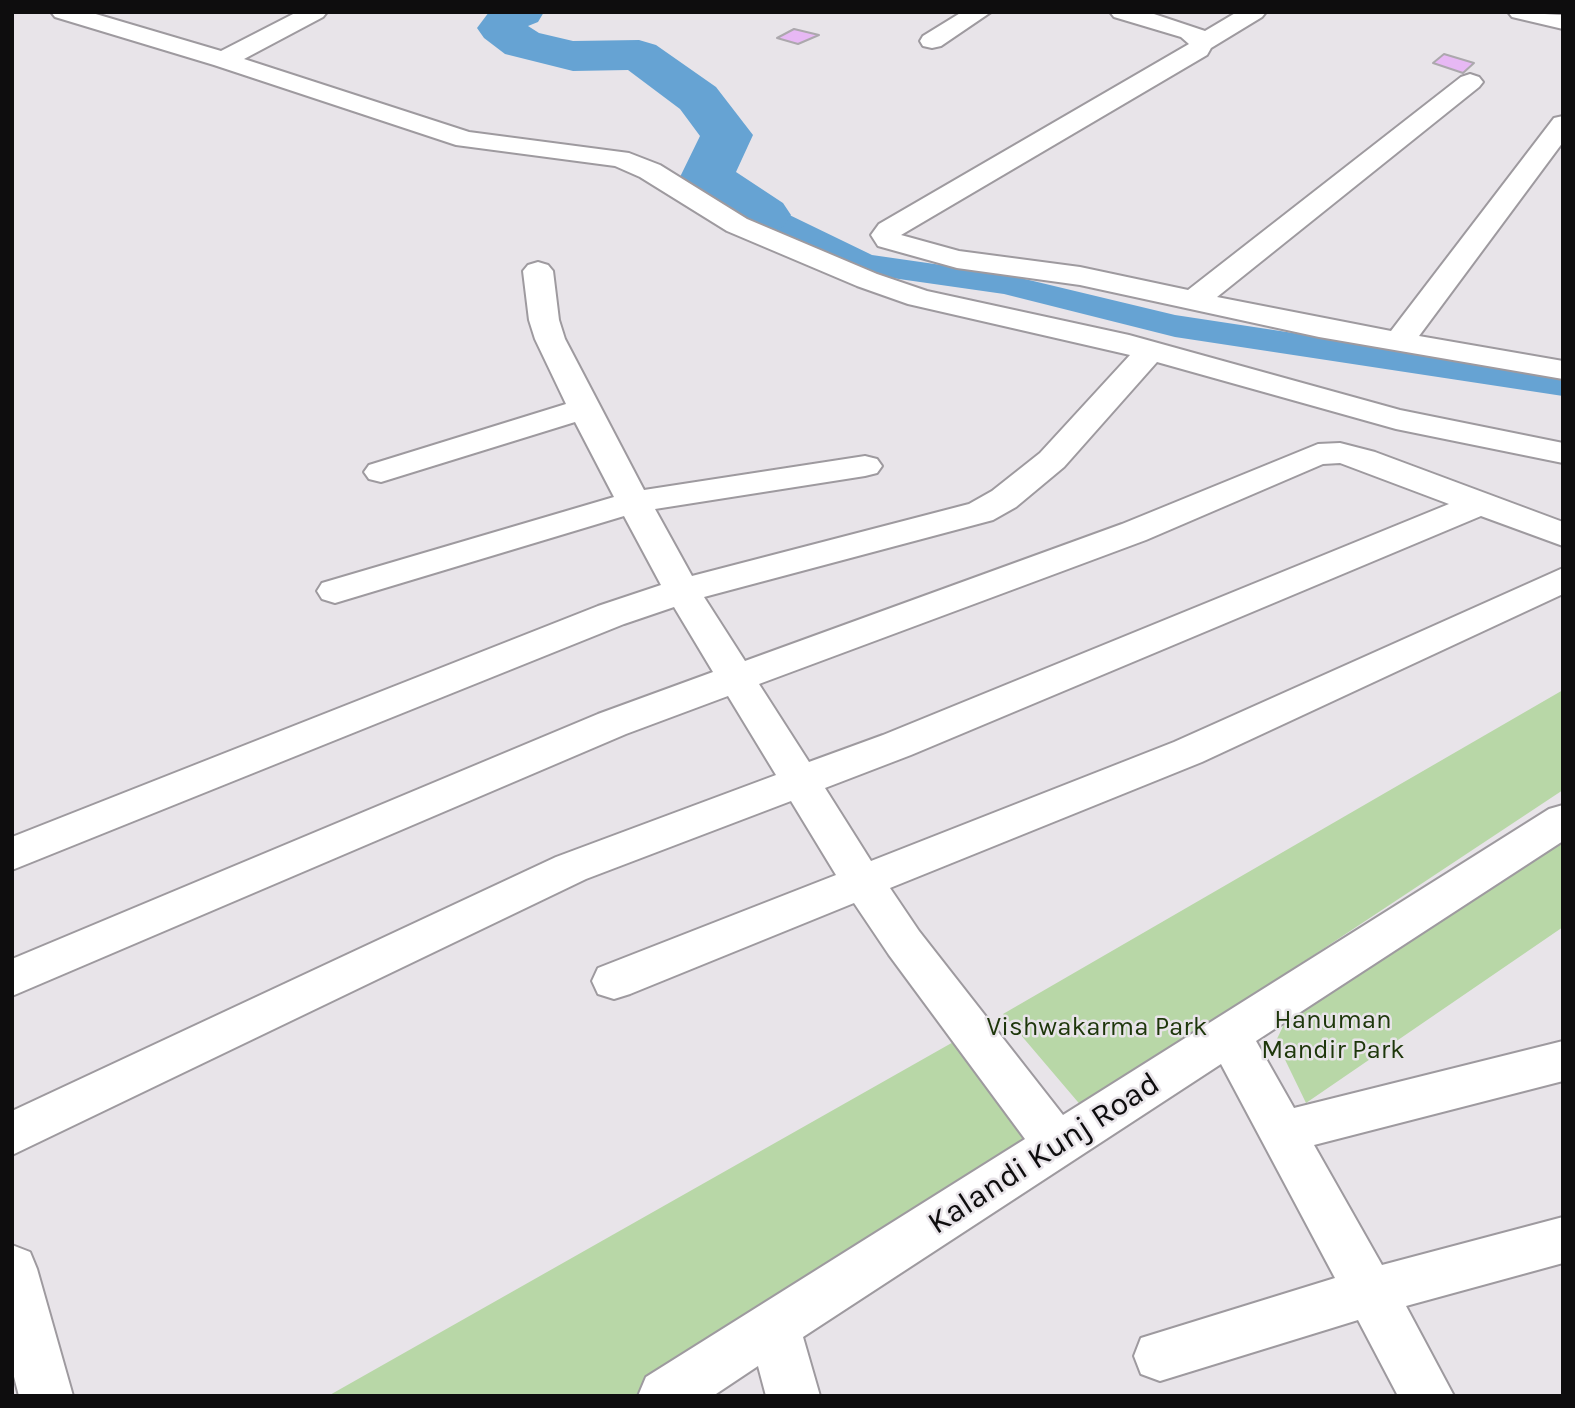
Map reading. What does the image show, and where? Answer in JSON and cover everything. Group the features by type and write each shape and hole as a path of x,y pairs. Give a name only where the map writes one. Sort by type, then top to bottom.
{"street":[{"path":"63,12 223,60 465,139 620,159 650,171 737,225 867,280 919,298 1150,351 1396,419 1563,453"},
{"path":"223,60 315,12"},
{"path":"932,41 979,12"},
{"path":"1122,12 1189,32 1197,37 1201,44"},
{"path":"1254,12 1201,44 1198,50 885,235 888,240 948,257 1080,276 1278,320 1563,370"},
{"path":"1521,12 1563,22"},
{"path":"1194,300 1470,82"},
{"path":"1399,342 1563,124"},
{"path":"538,271 544,320 550,339 584,410 682,591 862,881 905,943 1058,1146"},
{"path":"12,854 598,620 682,591 804,557 955,521 991,508 1052,460 1150,351"},
{"path":"381,472 584,410"},
{"path":"12,978 612,724 1134,532 1318,454 1340,453 1363,459 1563,535"},
{"path":"335,591 634,502 866,466"},
{"path":"12,1134 571,868 897,745 1479,504"},
{"path":"614,981 1188,752 1563,580"},
{"name":"Kalandi Kunj Road","path":"665,1396 1563,820"},
{"path":"1228,1034 1427,1396"},
{"path":"1282,1132 1563,1061"},
{"path":"1160,1356 1370,1293 1563,1240"},
{"path":"12,1269 46,1396"},
{"path":"774,1326 793,1396"}],"green space":[{"name":"Vishwakarma Park","path":"1563,690 1563,790 1083,1108 1003,1014"},
{"name":"Hanuman Mandir Park","path":"1563,837 1563,927 1306,1103 1276,1041 1286,1020"},
{"path":"971,1032 1054,1128 635,1396 328,1396"}],"building":[{"path":"794,29 819,35 798,44 777,38"},
{"path":"1444,54 1474,63 1463,73 1433,63"}],"waterway":[{"path":"521,12 513,14 501,28 522,44 573,56 639,55 698,98 727,135 707,177 763,215"},
{"path":"763,215 864,264 1004,284 1175,326 1563,385"}]}
